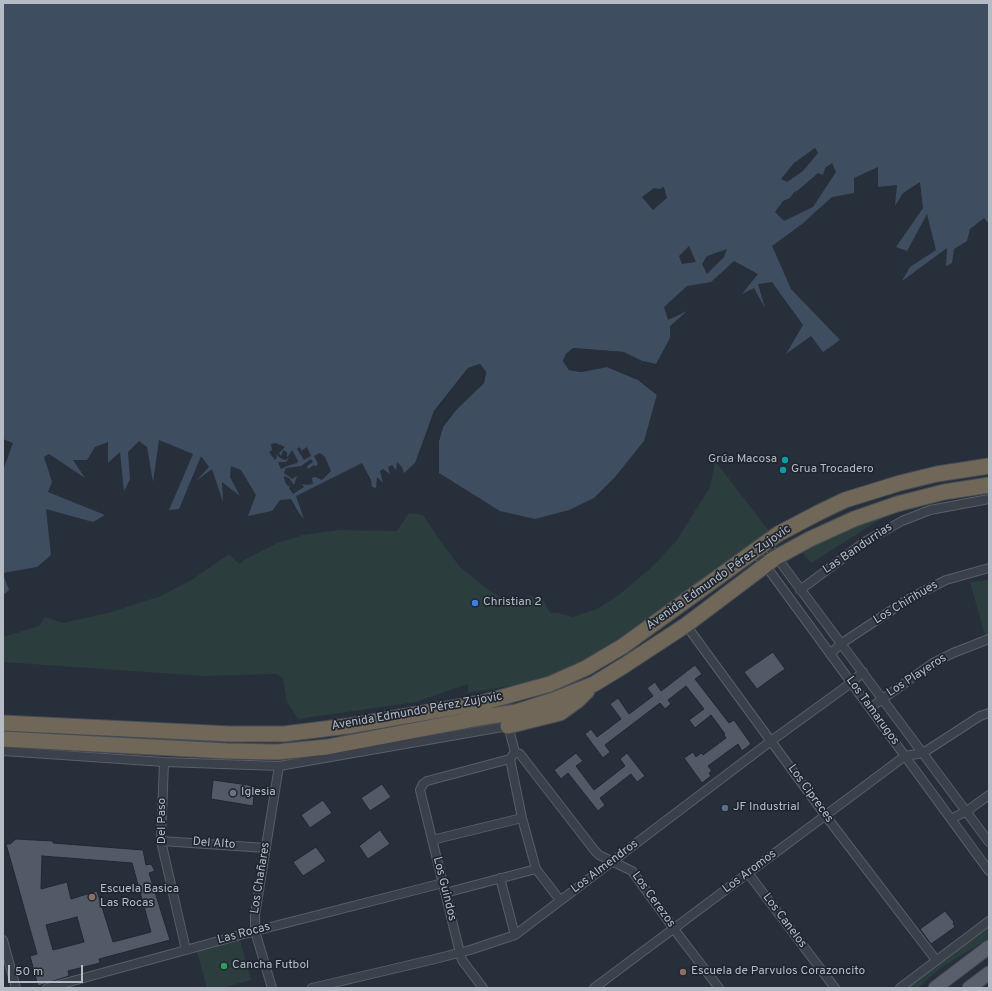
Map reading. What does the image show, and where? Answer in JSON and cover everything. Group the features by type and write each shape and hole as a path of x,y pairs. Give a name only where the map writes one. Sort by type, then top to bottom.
{"highway":[{"name":"Avenida Edmundo Pérez Zujovic","path":"3,723 231,734 284,734 348,726 485,702 550,684 586,668 623,646 778,534 845,500 872,491 937,474 989,466"},
{"name":"Avenida Edmundo Pérez Zujovic","path":"3,739 258,752 327,747 516,712 554,700 594,684 686,625 770,561 810,538 879,510 944,492 989,485"},
{"path":"508,726 560,712 578,700 594,684"},
{"path":"227,751 238,746 276,744 282,739 284,734"}],"main road":[{"path":"934,988 989,947"},
{"path":"968,988 989,973"}],"street":[{"name":"Las Bandurrias","path":"800,590 866,541 902,521 930,510 989,499"},
{"name":"Los Tamarugos","path":"760,547 830,654 989,871"},
{"name":"Los Tamarugos","path":"760,547 770,561 800,590 842,643 989,842"},
{"name":"Los Chirihues","path":"830,654 842,643 907,600 946,580 989,568"},
{"name":"Los Cipreces","path":"686,625 825,815 936,960"},
{"name":"Los Playeros","path":"870,708 933,663 953,653 989,639"},
{"name":"Los Almendros","path":"312,988 460,953 515,935 771,741 851,683 863,672"},
{"path":"905,756 923,753 980,716 989,713"},
{"path":"3,751 164,762 280,766 508,726 522,818 536,869 560,900"},
{"name":"Los Cerezos","path":"512,755 520,754 595,852 632,870 674,929 719,988"},
{"name":"Los Guindos","path":"483,988 462,960 420,790 423,784 427,781 512,755"},
{"name":"Los Aromos","path":"598,987 905,756"},
{"name":"Del Paso","path":"164,762 161,841 186,950"},
{"name":"Los Chañares","path":"272,988 255,930 255,915 280,766"},
{"path":"951,819 967,811 989,795"},
{"path":"432,840 522,818"},
{"name":"Del Alto","path":"161,841 266,848"},
{"path":"445,893 536,869"},
{"name":"Los Canelos","path":"748,873 834,988"},
{"path":"500,878 515,935"},
{"name":"Las Rocas","path":"47,988 255,930 443,883"},
{"path":"900,988 989,922"},
{"path":"3,940 16,988"}],"shaded area":[{"path":"715,461 769,531 618,639 577,664 548,677 516,685 468,693 468,684 416,702 298,719 287,702 283,679 277,674 204,676 3,662 3,637 39,626 45,617 63,623 108,613 161,596 193,579 229,554 239,564 277,543 303,535 339,530 397,531 409,513 423,515 460,567 491,592 517,605 521,599 529,596 538,597 544,601 550,613 558,613 573,617 597,609 620,594 652,567 677,540 710,487"},
{"path":"889,514 811,563 802,552 846,530"},
{"path":"989,580 989,634 985,635 970,582"},
{"path":"989,924 989,938 939,969 918,988 902,988"},
{"name":"Cancha Futbol","path":"240,940 251,980 221,988 207,988 197,952"}],"water":[{"path":"3,3 989,3 989,224 984,218 970,229 967,241 954,249 952,263 946,266 947,248 902,281 910,267 936,250 927,214 907,251 896,247 923,208 920,182 903,193 895,206 897,185 878,187 878,167 854,178 854,193 832,197 802,224 772,246 791,289 840,340 823,352 811,336 786,354 803,325 772,282 758,284 765,308 754,288 742,294 758,274 734,261 711,282 687,286 664,307 668,320 687,311 670,326 670,338 656,364 642,361 623,352 573,348 566,354 563,361 569,370 581,372 607,367 638,380 657,394 644,441 615,477 594,498 569,510 535,519 500,511 439,473 439,441 443,427 456,410 484,383 486,372 480,364 468,368 434,411 415,463 404,473 402,467 397,462 396,470 392,465 388,467 390,474 383,469 380,471 383,483 377,477 376,488 372,487 371,480 362,463 296,496 304,519 291,499 280,500 272,511 248,516 256,495 241,470 231,466 230,477 240,496 222,482 223,502 212,469 196,481 209,467 201,456 179,509 169,510 193,454 159,440 153,482 147,447 139,441 128,452 130,479 124,491 120,452 108,463 108,442 95,447 87,460 73,460 85,478 49,454 44,457 52,482 48,492 105,515 93,522 46,509 51,555 37,567 3,573 3,470 13,443 3,439","holes":["815,148 818,153 803,171 787,182 781,179 794,163","832,163 836,172 813,207 784,221 775,212 783,201 790,198 794,192 818,173 823,175 825,168","664,187 667,198 653,210 642,197 654,188 659,189","689,246 696,262 682,264 679,256","727,249 724,257 707,274 702,264 707,256","276,443 285,447 279,453 281,456 283,450 287,452 287,457 292,450 298,461 297,463 281,469 278,462 286,462 289,458 285,460 276,454 277,457 275,460 269,452 272,450 271,444","299,447 301,451 307,447 311,456 304,460 297,449","320,453 325,457 331,471 322,480 315,477 312,478 313,484 302,484 304,487 293,494 289,488 290,486 288,486 285,482 284,476 289,478 294,485 297,476 292,479 284,473 286,468 301,466 311,459 313,462 307,466 308,469 318,464 314,456"]},
{"path":"3,574 9,590 3,595"}],"pier":[{"path":"573,348 624,352 642,361 656,364 657,366 641,363 623,354 574,350 567,355 565,361 570,368 581,370 608,365 639,378 658,393 658,396 638,380 607,367 581,372 569,370 563,361 566,354"},
{"path":"480,364 486,372 484,383 456,410 443,427 439,441 439,475 437,473 437,441 442,426 454,408 483,382 484,373 479,366 469,369 436,412 415,466 434,411 468,368"}],"building":[{"path":"773,652 785,669 757,689 744,672"},
{"path":"695,665 702,674 695,679 729,723 734,720 751,744 742,751 738,744 708,766 712,771 709,773 711,776 702,783 684,758 693,752 696,757 701,753 703,755 726,738 724,735 725,734 711,715 695,728 689,720 704,709 686,686 668,700 671,704 665,709 660,703 605,745 610,752 603,758 585,734 591,729 597,737 621,719 610,704 618,698 629,714 653,696 647,688 655,682 661,691"},
{"path":"576,753 583,761 576,766 594,790 625,766 620,759 627,753 645,776 637,782 631,774 600,798 605,805 598,811 568,773 561,779 554,770"},
{"name":"Iglesia","path":"213,780 255,786 253,806 211,799"},
{"path":"382,784 391,797 370,811 361,798"},
{"path":"323,800 332,813 310,828 301,815"},
{"path":"380,830 390,844 368,859 359,846"},
{"path":"16,839 53,841 53,843 143,850 146,865 151,864 155,871 149,873 170,940 99,959 100,963 68,971 69,976 38,986 30,956 37,954 6,844 10,844","holes":["42,856 132,863 151,932 113,942 97,891 71,899 67,882 41,889","77,917 84,942 53,950 46,925"]},
{"path":"316,847 326,861 303,876 293,862"},
{"path":"945,911 954,922 955,927 931,944 920,929"}],"place":[{"name":"Grúa Macosa","path":"785,460"},
{"name":"Grua Trocadero","path":"783,470"},
{"name":"Christian 2","path":"475,603"},
{"name":"Iglesia","path":"233,793"},
{"name":"JF Industrial","path":"725,808"},
{"name":"Escuela Basica Las Rocas","path":"92,897"},
{"name":"Cancha Futbol","path":"224,966"},
{"name":"Escuela de Parvulos Corazoncito","path":"683,972"}]}
